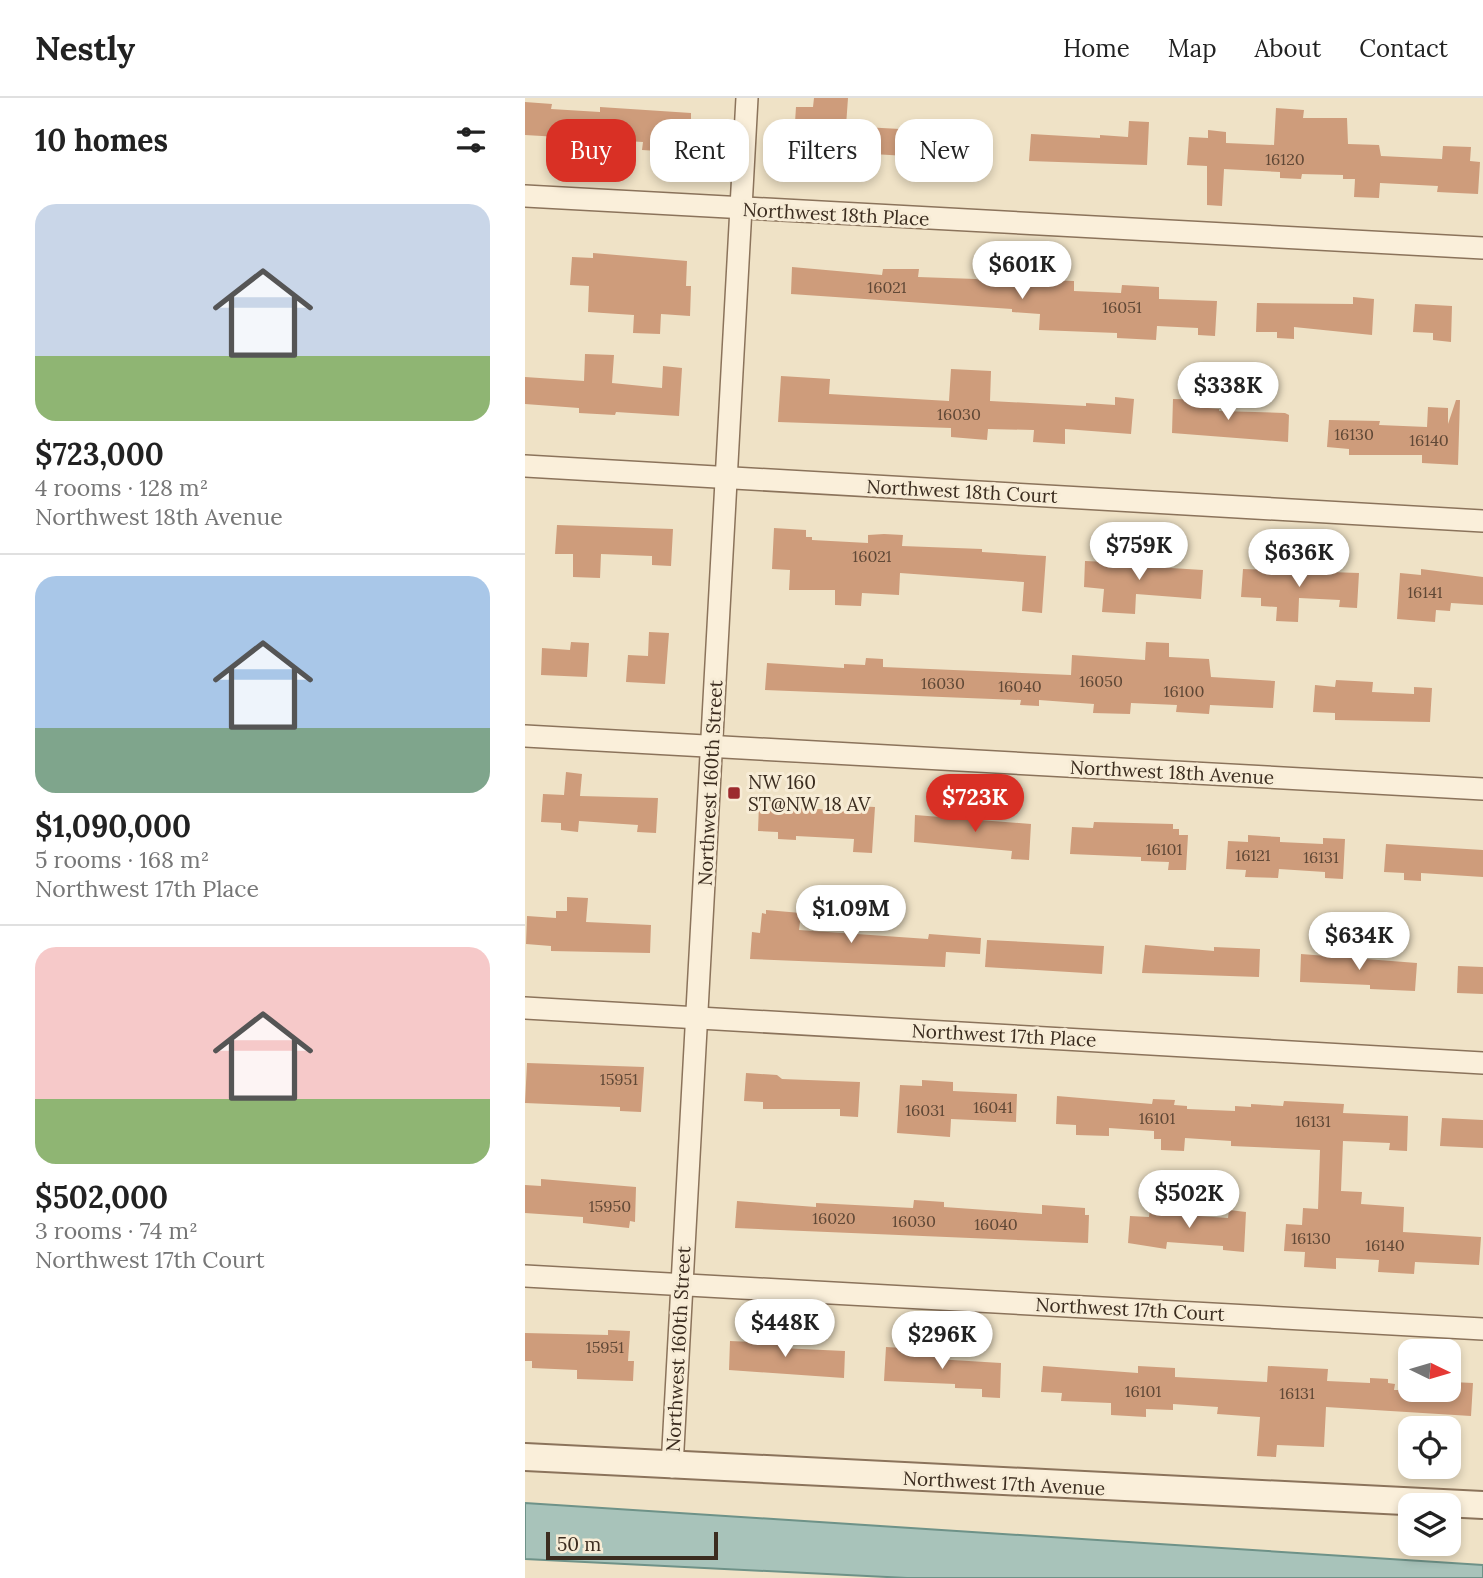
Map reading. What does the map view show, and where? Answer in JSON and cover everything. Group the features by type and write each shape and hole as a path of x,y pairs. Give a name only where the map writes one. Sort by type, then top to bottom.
{"street":[{"name":"Northwest 160th Street","path":"672,1467 747,98"},
{"name":"Northwest 18th Place","path":"525,196 1483,248"},
{"name":"Northwest 18th Court","path":"525,466 1483,521"},
{"name":"Northwest 18th Avenue","path":"525,736 1483,789"},
{"name":"Northwest 17th Place","path":"525,1008 1483,1063"},
{"name":"Northwest 17th Court","path":"525,1276 1483,1329"},
{"name":"Northwest 17th Avenue","path":"525,1457 672,1467 1483,1505"}],"water":[{"path":"525,1503 1483,1565 1483,1578 907,1578 525,1559"}],"building":[{"path":"814,98 848,98 846,119 795,119 796,107 813,107"},
{"path":"525,102 552,104 551,109 600,112 600,107 691,113 691,119 650,119 650,150 642,150 643,142 636,142 636,119 546,119 546,136 525,135"},
{"path":"1276,108 1304,110 1303,118 1347,118 1348,144 1379,145 1381,156 1442,159 1443,146 1471,147 1470,161 1480,162 1478,194 1437,192 1438,186 1380,183 1379,198 1354,197 1355,179 1343,179 1343,175 1302,174 1301,179 1280,178 1280,172 1224,169 1222,206 1207,205 1207,166 1187,165 1189,137 1208,138 1208,130 1226,132 1226,143 1274,145"},
{"path":"1129,121 1149,122 1147,165 1029,161 1031,134 1128,137"},
{"path":"881,128 895,129 895,155 881,154"},
{"path":"593,253 687,261 686,286 691,286 690,316 661,314 660,334 633,333 634,315 588,312 589,286 570,285 572,257 593,258"},
{"path":"792,267 882,275 883,269 919,269 918,277 976,279 994,284 1040,286 1040,280 1074,281 1074,291 1121,293 1122,285 1159,287 1159,299 1217,301 1215,336 1198,335 1198,328 1157,326 1156,340 1117,338 1117,333 1039,330 1040,314 1012,312 1012,309 791,294"},
{"path":"1353,297 1374,299 1372,335 1294,327 1294,339 1277,338 1277,332 1256,332 1257,303 1353,304"},
{"path":"1415,304 1452,306 1451,342 1433,340 1433,333 1413,332"},
{"path":"585,354 614,355 612,383 662,388 663,366 682,368 679,416 616,412 615,415 579,413 579,408 525,404 525,377 584,381"},
{"path":"951,369 991,371 990,401 1086,406 1086,403 1115,405 1115,397 1134,399 1131,434 1065,429 1065,444 1033,442 1034,430 988,429 987,440 951,437 951,428 778,422 781,376 830,379 829,394 949,401"},
{"path":"1173,399 1208,400 1208,408 1219,411 1285,413 1289,415 1288,442 1172,433"},
{"path":"1456,400 1460,400 1458,465 1422,463 1422,455 1349,455 1349,449 1327,447 1329,420 1380,421 1379,425 1427,427 1428,407 1448,408 1448,424"},
{"path":"557,525 673,529 671,566 652,565 652,556 601,554 600,578 573,577 573,554 555,554"},
{"path":"774,528 806,530 806,537 812,537 812,540 868,543 868,535 903,535 902,546 982,549 982,552 1046,556 1042,613 1022,611 1024,582 900,573 899,595 862,593 861,606 835,605 835,590 789,590 790,570 772,569"},
{"path":"1107,555 1138,557 1138,566 1203,570 1201,599 1136,594 1135,614 1102,612 1104,589 1084,587 1085,561 1107,562"},
{"path":"1243,569 1359,573 1357,608 1339,607 1340,600 1299,598 1298,622 1276,621 1277,607 1261,606 1261,598 1241,597"},
{"path":"1421,569 1483,577 1483,605 1451,603 1450,611 1436,610 1435,622 1397,619 1400,573 1421,575"},
{"path":"649,632 669,633 665,684 626,682 628,655 648,656"},
{"path":"571,642 589,643 587,677 541,675 542,648 570,650"},
{"path":"1146,642 1169,643 1169,657 1209,659 1211,677 1275,681 1273,708 1210,705 1209,714 1176,712 1177,705 1131,703 1130,714 1093,713 1094,704 1039,700 1039,706 1020,705 1021,700 765,690 767,663 844,668 844,664 865,665 866,658 883,659 883,667 1071,675 1072,655 1145,660"},
{"path":"1336,680 1373,682 1372,692 1414,694 1414,687 1432,688 1430,722 1335,720 1335,713 1313,712 1315,685 1335,687"},
{"path":"566,772 582,774 580,796 658,798 656,833 637,832 638,825 579,821 578,832 561,830 561,823 541,822 543,794 564,795"},
{"path":"759,804 853,812 854,806 875,807 872,853 853,852 854,839 796,836 796,840 778,839 778,832 758,831"},
{"path":"915,815 1031,824 1029,860 1011,859 1012,851 914,842"},
{"path":"1094,822 1173,824 1173,829 1179,829 1179,835 1188,835 1186,870 1168,870 1169,862 1141,861 1141,857 1070,854 1072,827 1093,828"},
{"path":"1248,835 1280,837 1280,842 1323,844 1323,838 1345,839 1343,879 1325,878 1325,872 1279,869 1278,878 1245,877 1246,870 1226,869 1228,841 1248,842"},
{"path":"1386,844 1483,850 1483,877 1421,873 1421,881 1404,880 1404,873 1384,872"},
{"path":"567,897 588,898 586,922 651,925 650,953 551,951 551,946 526,944 527,916 556,918 556,911 567,911"},
{"path":"766,910 801,913 799,930 928,939 929,934 981,938 980,954 946,952 945,967 750,959 752,932 760,933 762,913 766,914"},
{"path":"987,940 1104,946 1102,974 985,967"},
{"path":"1145,945 1214,951 1214,947 1260,949 1259,977 1142,973"},
{"path":"1301,954 1417,963 1415,991 1370,989 1370,985 1300,982"},
{"path":"1458,966 1483,967 1483,994 1457,993"},
{"path":"527,1063 644,1067 641,1112 620,1111 620,1107 525,1103"},
{"path":"746,1073 777,1075 782,1079 860,1082 858,1117 840,1116 840,1109 763,1109 763,1102 744,1101"},
{"path":"922,1080 953,1082 953,1091 1017,1094 1016,1122 951,1119 950,1137 897,1133 900,1085 922,1086"},
{"path":"1057,1096 1152,1104 1153,1099 1175,1100 1174,1105 1187,1106 1187,1109 1235,1111 1235,1106 1283,1106 1284,1101 1344,1104 1343,1113 1408,1116 1407,1151 1389,1150 1390,1143 1343,1141 1341,1191 1362,1192 1361,1204 1404,1207 1403,1232 1481,1237 1479,1265 1415,1262 1414,1274 1378,1272 1379,1260 1336,1258 1336,1269 1304,1267 1305,1252 1284,1251 1286,1224 1302,1225 1303,1208 1318,1209 1320,1150 1231,1146 1231,1141 1185,1138 1184,1151 1161,1150 1161,1139 1154,1139 1154,1131 1109,1128 1109,1136 1076,1135 1076,1125 1056,1124"},
{"path":"1442,1118 1483,1120 1483,1148 1440,1146"},
{"path":"541,1179 636,1187 635,1222 630,1221 629,1228 583,1223 583,1217 525,1213 525,1185 541,1186"},
{"path":"914,1200 944,1202 944,1207 1042,1214 1042,1205 1085,1208 1085,1215 1089,1215 1088,1243 735,1228 737,1201 816,1207 816,1203 913,1208"},
{"path":"1150,1209 1169,1210 1169,1214 1228,1218 1229,1210 1246,1212 1244,1252 1223,1250 1223,1246 1167,1242 1166,1249 1128,1243 1130,1216 1149,1217"},
{"path":"608,1330 630,1331 628,1361 634,1361 633,1381 577,1379 577,1370 532,1368 532,1361 525,1361 525,1333 608,1335"},
{"path":"752,1338 781,1339 780,1348 845,1351 844,1378 729,1370 730,1341 752,1342"},
{"path":"886,1347 936,1350 936,1359 1001,1363 1000,1398 982,1397 982,1389 955,1388 955,1384 884,1381"},
{"path":"1043,1366 1138,1373 1138,1366 1175,1368 1175,1377 1267,1382 1268,1366 1328,1369 1327,1381 1370,1383 1370,1378 1388,1379 1388,1383 1395,1384 1394,1390 1398,1390 1398,1402 1461,1402 1461,1382 1473,1383 1471,1416 1326,1407 1324,1447 1277,1445 1276,1457 1257,1456 1260,1417 1217,1414 1218,1407 1173,1404 1173,1410 1146,1409 1146,1417 1111,1415 1111,1403 1061,1401 1062,1393 1041,1392"}],"place":[{"name":"NW 160 ST@NW 18 AV","path":"734,793"}]}
